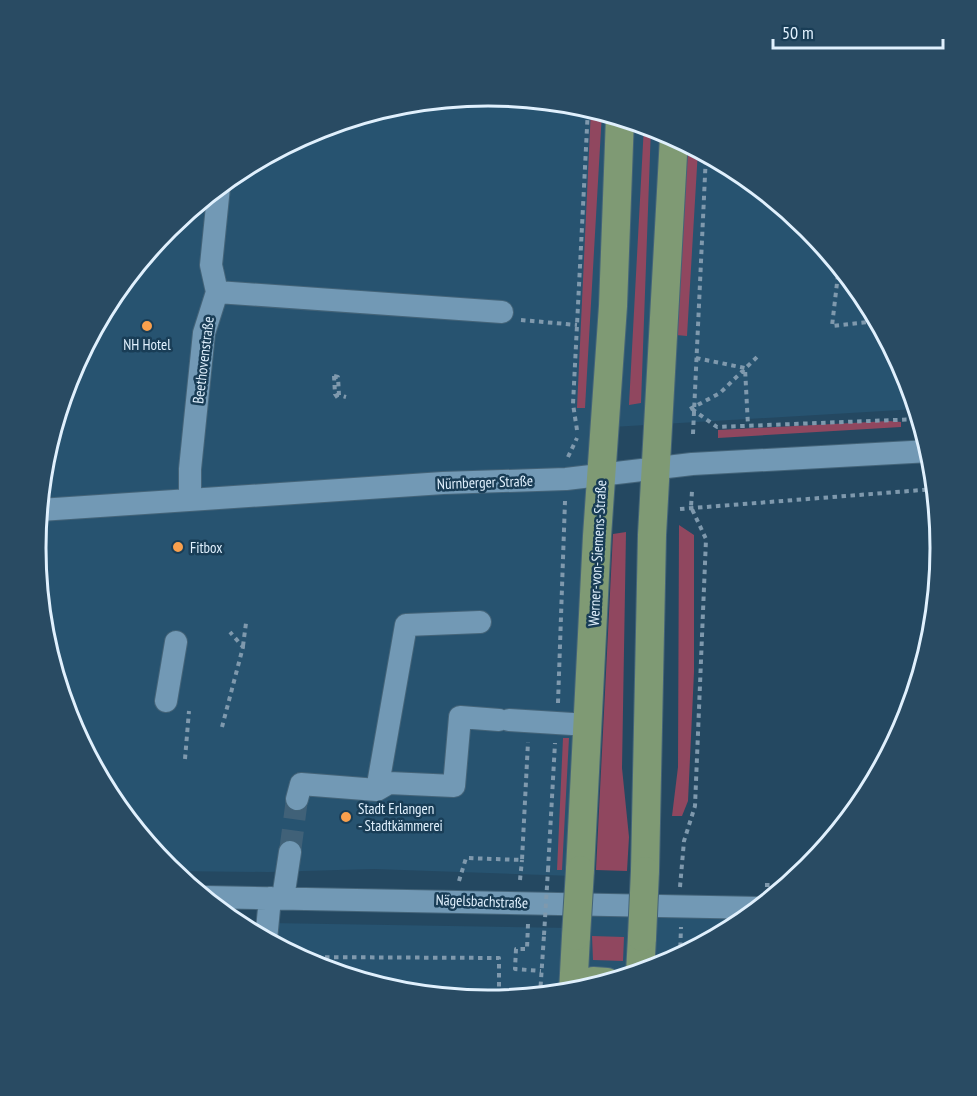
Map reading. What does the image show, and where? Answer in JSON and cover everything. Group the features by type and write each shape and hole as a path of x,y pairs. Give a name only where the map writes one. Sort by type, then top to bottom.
{"main road":[{"name":"Werner-von-Siemens-Straße","path":"573,982 601,475 613,306 620,126"},
{"path":"641,963 656,469 673,147"}],"street":[{"name":"Beethovenstraße","path":"190,500 190,469 204,333 216,292 211,265 218,198"},
{"path":"216,292 502,312"},
{"name":"Nürnberger Straße","path":"48,509 444,483 566,479 771,458 919,451"},
{"path":"377,790 406,625 480,622"},
{"path":"166,701 176,642"},
{"path":"297,799 301,784 377,790 389,783 454,786 459,717 588,725"},
{"path":"268,932 290,852"},
{"name":"Nägelsbachstraße","path":"217,897 453,900 746,908"}],"path":[{"path":"576,424 573,404 588,117"},
{"path":"693,434 692,409 707,163"},
{"path":"838,277 832,326 868,322"},
{"path":"502,312 517,320 577,325"},
{"path":"692,409 720,393 757,357"},
{"path":"696,358 745,368"},
{"path":"745,368 748,426"},
{"path":"339,400 335,394 334,376 338,377 339,395 345,397"},
{"path":"692,409 717,428 911,419"},
{"path":"540,987 557,723 566,479"},
{"path":"680,509 927,490"},
{"path":"681,879 684,841 695,806 706,539 691,507 692,491"},
{"path":"222,727 243,646 246,623"},
{"path":"230,632 243,646"},
{"path":"185,759 189,711"},
{"path":"513,720 522,860 520,880"},
{"path":"453,900 466,858 522,860"},
{"path":"528,930 527,949 516,949 515,969 541,971"},
{"path":"322,957 499,958 498,990"}],"shaded area":[{"path":"488,106 575,114 631,129 658,140 710,165 734,180 758,197 801,235 839,279 856,302 885,353 908,410 595,428 574,876 374,869 187,871 176,861 138,817 106,769 80,717 62,662 50,606 47,577 47,519 50,490 62,434 80,379 121,302 176,235 219,197 243,180 319,140 346,129 402,114"},
{"path":"591,118 602,121 585,408 577,408"},
{"path":"644,134 651,137 641,403 629,405"},
{"path":"686,153 697,159 687,336 676,335"},
{"path":"901,422 901,427 718,438 718,430"},
{"path":"679,525 694,535 694,672 688,801 682,816 672,816 678,767"},
{"path":"626,532 622,768 629,837 627,871 596,870 613,534"},
{"path":"563,738 569,738 562,870 557,870"},
{"path":"572,906 746,908 684,944 631,967 575,982 517,989 460,989 402,982 346,967 269,932 269,923 571,928"},
{"path":"592,936 624,937 623,961 593,960"}],"tunnel":[{"path":"290,852 297,799"}],"place":[{"name":"NH Hotel","path":"147,326"},
{"name":"Fitbox","path":"178,547"},
{"name":"Stadt Erlangen - Stadtkämmerei","path":"346,817"}]}
